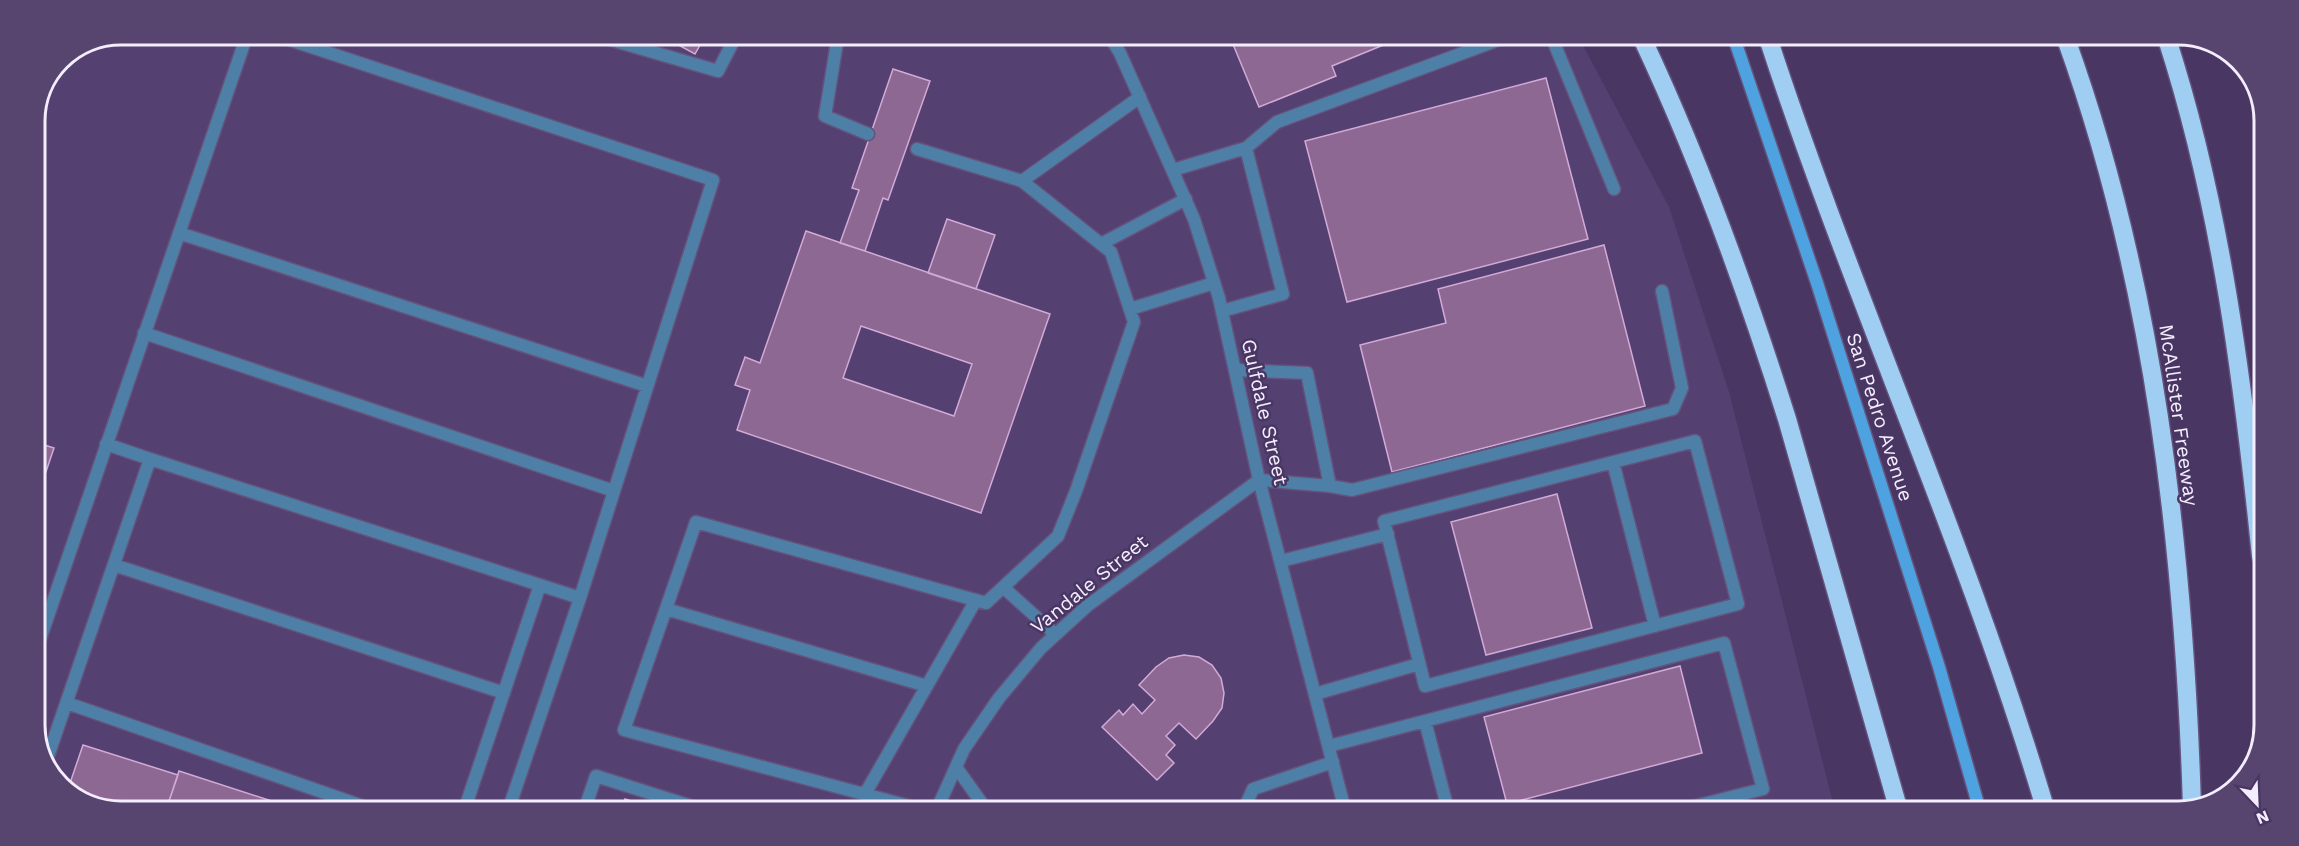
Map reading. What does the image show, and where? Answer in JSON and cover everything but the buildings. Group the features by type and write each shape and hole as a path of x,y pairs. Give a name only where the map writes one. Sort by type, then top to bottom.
{"highway":[{"path":"1645,45 1710,194 1767,356 1896,801"},
{"path":"1770,45 1827,211 1961,561 2043,801"},
{"name":"McAllister Freeway","path":"2068,45 2096,128 2114,194 2132,270 2154,389 2179,590 2192,799"},
{"path":"2169,45 2201,161 2217,236 2240,378 2254,497"}],"main road":[{"name":"San Pedro Avenue","path":"1736,45 1816,282 1939,667 1977,801"}],"street":[{"path":"45,624 244,45"},
{"path":"305,45 713,180 580,598 511,801"},
{"path":"629,45 718,71 731,45"},
{"path":"837,45 825,116 868,134"},
{"name":"Gulfdale Street","path":"1115,45 1186,199 1214,283 1260,480 1343,801"},
{"path":"1173,170 1246,148 1277,122 1487,45"},
{"path":"1555,45 1614,189"},
{"path":"1022,181 1140,97"},
{"path":"1222,310 1283,294 1246,148"},
{"path":"891,801 624,730 696,522 986,603 1058,536 1076,491 1134,322 1111,252 1022,181 917,150"},
{"path":"1101,244 1186,199"},
{"path":"179,233 647,386"},
{"path":"1130,309 1214,283"},
{"path":"1260,480 1352,490 1673,409 1682,388 1662,291"},
{"path":"144,333 614,491"},
{"path":"1236,370 1307,374 1330,486"},
{"path":"1695,441 1738,604 1425,686 1384,520 1613,462 1695,441"},
{"path":"106,444 580,598"},
{"path":"50,752 150,459"},
{"path":"1613,462 1655,626"},
{"name":"Vandale Street","path":"941,801 964,749 999,698 1041,648 1087,606 1142,563 1260,480"},
{"path":"1281,561 1388,534"},
{"path":"114,565 504,693"},
{"path":"467,801 540,585"},
{"path":"1003,586 1055,634"},
{"path":"865,794 976,600"},
{"path":"666,609 927,686"},
{"path":"1329,746 1724,644 1763,789 1716,801"},
{"path":"1315,694 1419,664"},
{"path":"67,703 348,801"},
{"path":"1425,721 1446,801"},
{"path":"1247,801 1252,789 1333,762"},
{"path":"956,767 980,801"},
{"path":"587,801 596,776 675,801"}],"shaded area":[{"path":"1583,45 1669,207 1729,392 1832,801 121,801 96,797 67,779 55,763 46,740 46,106 58,79 67,67 92,51 106,46"}]}
